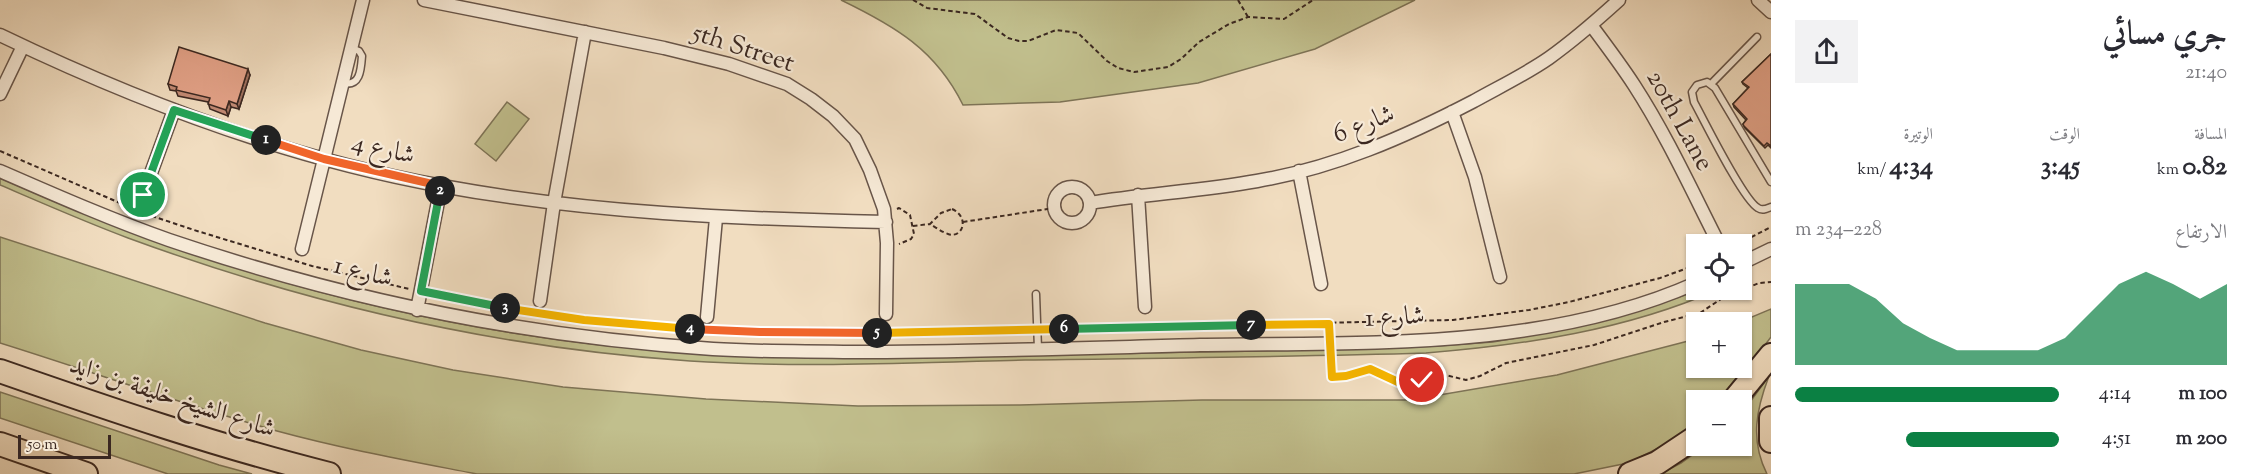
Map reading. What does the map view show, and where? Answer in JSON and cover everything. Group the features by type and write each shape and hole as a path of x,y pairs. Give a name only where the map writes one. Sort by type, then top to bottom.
{"highway":[{"path":"1742,390 1771,355"},
{"name":"شارع الشيخ خليفة بن زايد","path":"0,371 165,428 329,474"},
{"path":"1771,418 1771,441"},
{"path":"0,444 86,474"},
{"path":"1630,474 1657,463 1686,444"}],"street":[{"path":"302,249 363,0"},
{"name":"5th Street","path":"424,0 729,64 787,84 812,99 855,139 889,216 886,314"},
{"name":"شارع 6","path":"1090,202 1258,181 1350,157 1452,112 1511,81 1548,59 1592,25 1619,0"},
{"path":"1758,0 1771,12"},
{"name":"20th Lane","path":"1592,25 1648,109 1714,234"},
{"path":"540,301 554,203 585,32"},
{"name":"شارع 4","path":"0,35 174,110 324,159 441,186 554,203 716,218 889,216"},
{"path":"0,94 23,46"},
{"path":"143,195 174,110"},
{"path":"1452,112 1478,188 1500,277"},
{"name":"شارع 1","path":"0,171 166,239 277,274 417,310 485,323 602,340 717,350 900,352 1331,343 1489,334 1545,327 1607,314 1686,286"},
{"path":"1299,171 1321,284"},
{"path":"417,310 441,186"},
{"path":"1069,187 1080,189 1090,202 1083,219 1072,223 1060,219 1054,208 1059,192 1069,187"},
{"path":"1138,195 1144,307"},
{"path":"707,317 716,218"},
{"path":"1752,258 1771,249"}],"lane":[{"path":"1711,84 1757,37"},
{"path":"1771,182 1711,84 1702,83 1694,88 1692,97 1694,102 1741,187 1756,207 1764,209 1771,207"},
{"path":"1036,294 1038,349"}],"path":[{"path":"913,0 927,8 975,14 1008,38 1019,41 1028,41 1056,30 1078,33 1107,61 1118,68 1134,72 1168,67 1210,34 1248,17 1284,19 1313,0"},
{"path":"1238,0 1248,17"},
{"path":"0,151 143,213 312,266 421,291 538,314 694,329 854,334 1453,320 1569,302 1660,278 1686,269"},
{"path":"889,216 899,208 906,211 912,219 914,234 911,239 895,244"},
{"path":"963,222 1054,208"},
{"path":"913,226 930,224 949,235 956,234 962,228 963,222 958,212 952,209 941,213 930,224"},
{"path":"1752,237 1771,227"},
{"path":"1331,343 1332,377 1346,376 1370,369 1398,382 1422,380 1441,374 1466,380 1506,363 1594,345 1700,313 1721,299 1759,283 1771,282"}],"shaded area":[{"path":"841,0 1415,0 1315,49 1198,83 1060,102 963,105 940,69 927,54 896,30"},
{"path":"507,102 529,119 496,161 475,144"},
{"path":"0,178 143,236 216,261 364,303 439,320 515,333 592,344 697,353 906,356 1277,351 1437,346 1493,342 1527,336 1637,311 1686,295 1686,300 1692,300 1647,316 1574,334 1426,353 857,364 690,361 546,346 475,334 334,302 196,262 128,238 0,185"},
{"path":"0,237 265,323 361,350 453,370 563,387 706,399 858,406 1020,405 1202,400 1410,400 1557,375 1686,342 1686,378 1740,378 1731,390 1686,390 1686,432 1673,441 1628,463 1574,474 477,474 352,449 277,431 0,343"},
{"path":"1771,309 1771,337 1752,362 1752,317"},
{"path":"1769,376 1758,413 1757,425 1758,449 1767,474 1660,474 1691,456 1752,456 1752,399"},
{"path":"0,392 252,474 168,474 0,418"}],"building":[{"path":"179,47 248,69 237,104 229,101 226,110 208,104 210,98 176,90 177,87 168,84"},
{"path":"1771,54 1771,146 1767,143 1764,146 1744,126 1747,119 1733,104 1749,87 1742,82"}],"route":[{"path":"143,195 174,110 324,159 441,186 428,244 421,291 453,298 584,320 760,332 854,334 1329,324 1332,377 1346,376 1370,369 1398,382 1422,380"}]}
